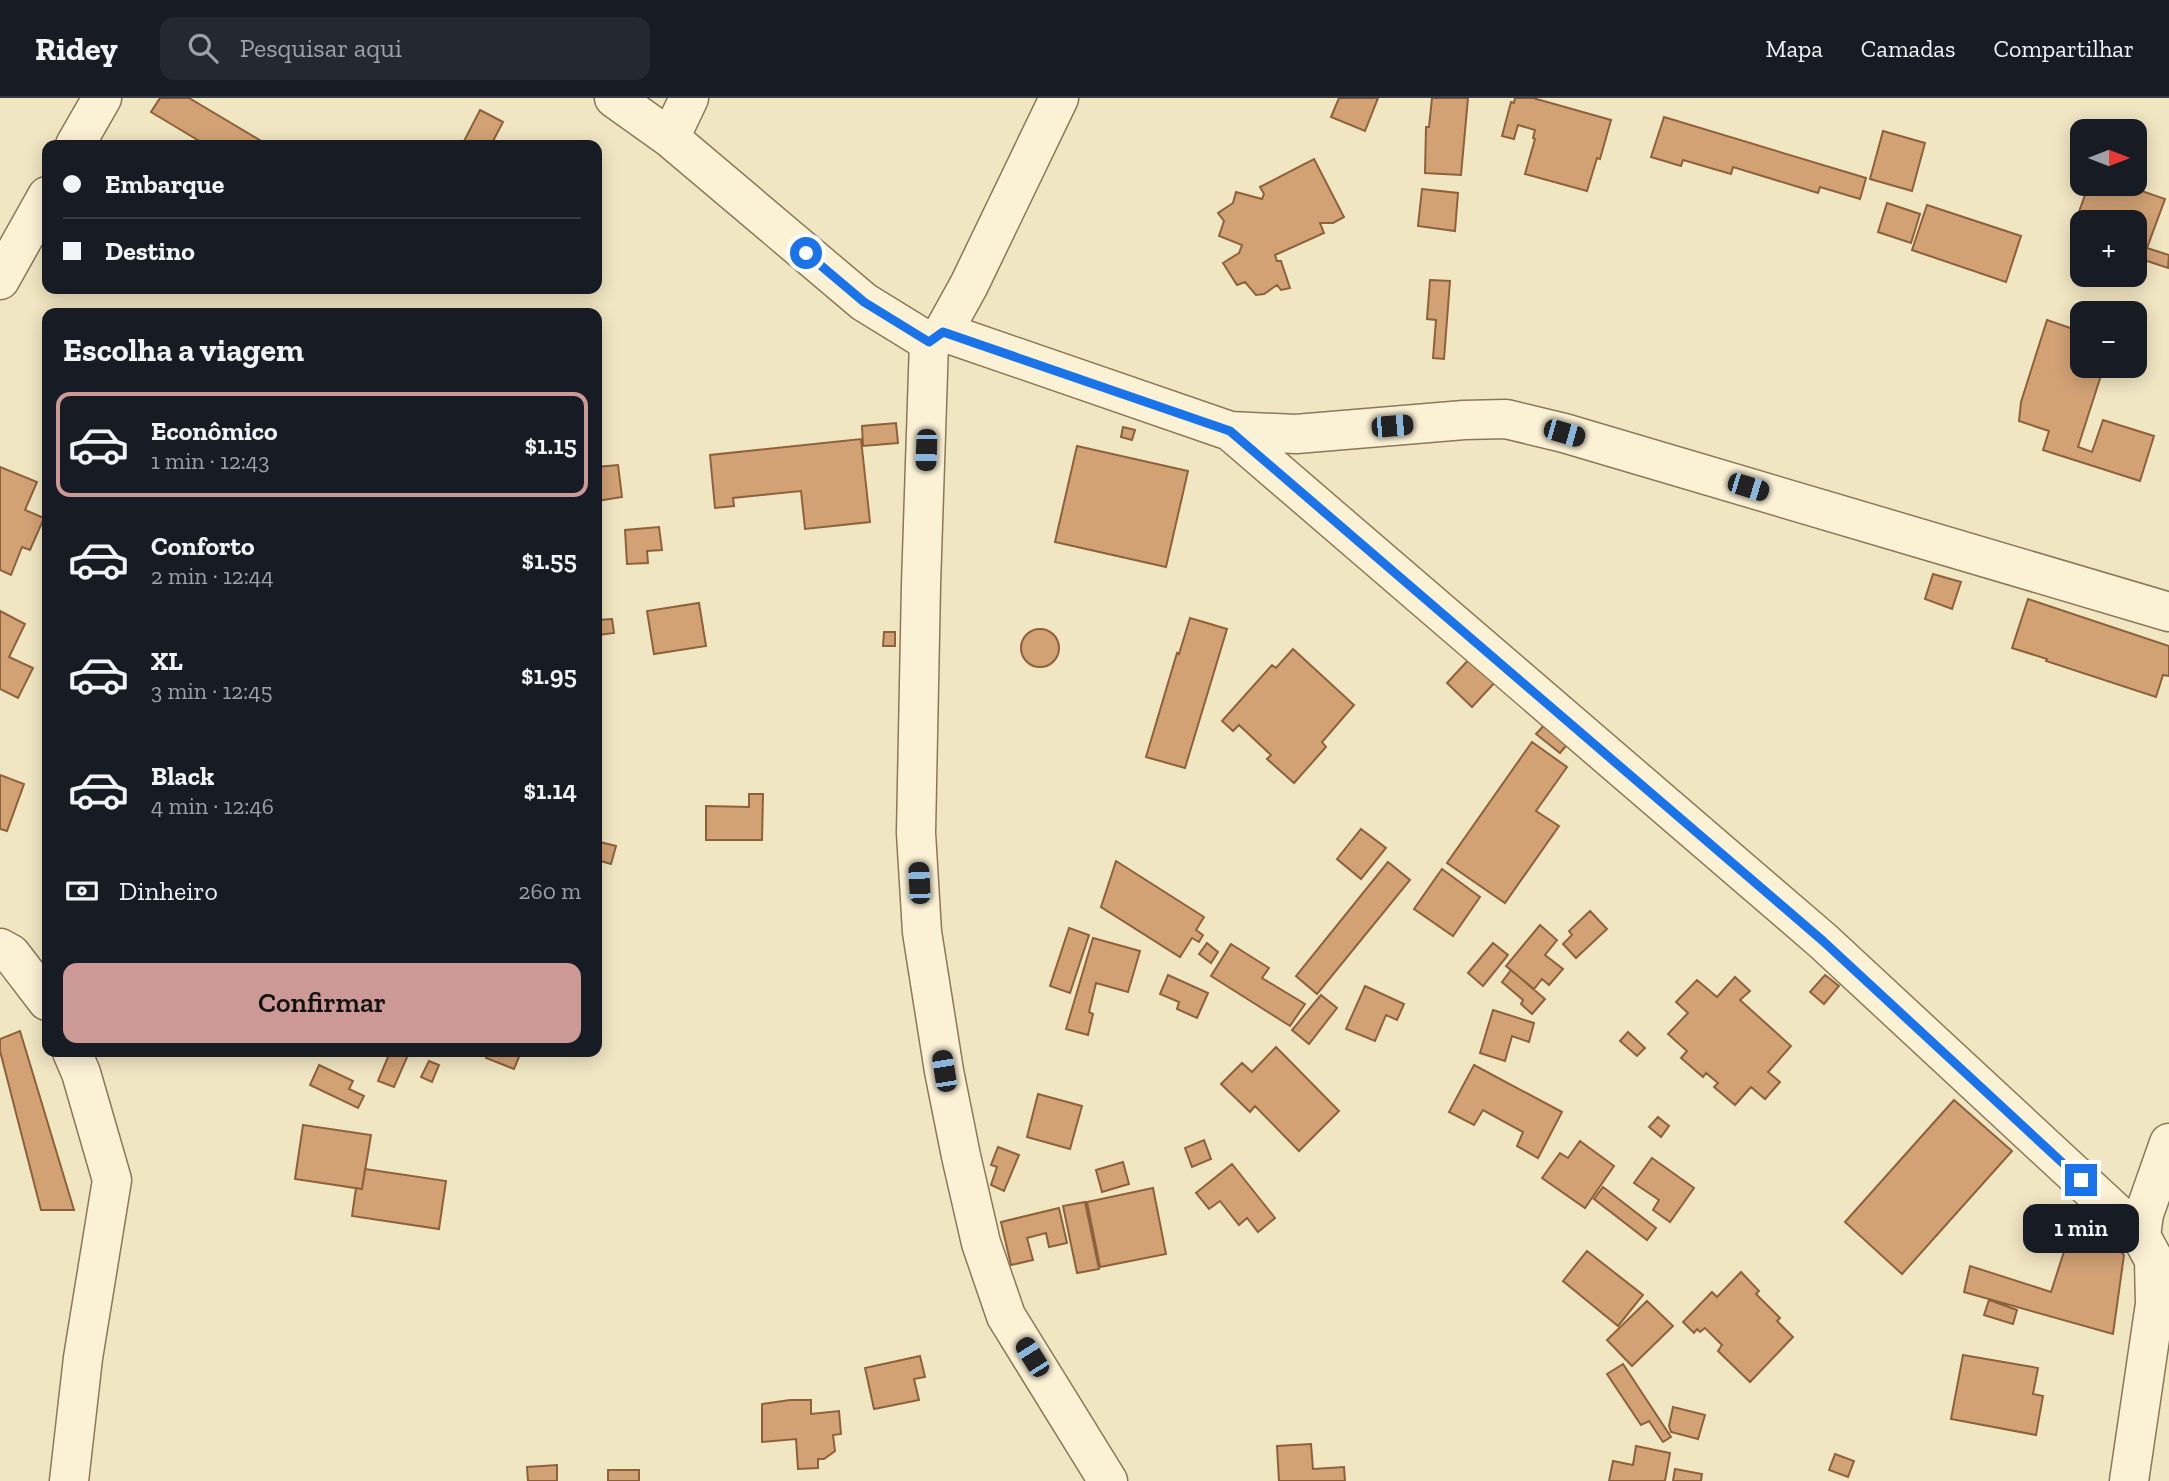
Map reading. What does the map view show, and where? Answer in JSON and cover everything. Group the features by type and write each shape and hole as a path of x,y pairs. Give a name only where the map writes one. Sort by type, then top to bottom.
{"street":[{"path":"78,140 102,98"},
{"path":"614,98 670,138 864,302 936,337 1230,431 1296,434 1506,419 1564,433 2169,612"},
{"path":"670,138 689,98"},
{"path":"1059,98 970,285 936,337 921,585 916,833 922,932 947,1083 981,1242 1006,1316 1108,1481"},
{"path":"0,280 42,204"},
{"path":"1230,431 2151,1223"},
{"path":"0,948 11,954 42,994"},
{"path":"69,1481 83,1358 112,1180 74,1057"},
{"path":"2129,1481 2155,1304 2151,1223 2169,1143"}],"building":[{"path":"160,98 189,98 260,140 198,140 151,112"},
{"path":"1339,98 1378,98 1365,131 1331,117"},
{"path":"1432,98 1468,98 1461,175 1425,173 1426,127 1429,127"},
{"path":"1515,98 1533,98 1611,120 1587,191 1525,174 1535,130 1518,125 1514,139 1502,136 1511,102 1514,103"},
{"path":"480,110 503,122 494,140 465,140"},
{"path":"1664,117 1866,178 1860,199 1820,187 1818,193 1733,167 1731,174 1683,160 1681,166 1651,157"},
{"path":"1883,131 1925,143 1912,191 1870,179"},
{"path":"1314,159 1344,217 1333,223 1320,223 1324,233 1275,255 1277,261 1281,261 1290,288 1281,290 1277,285 1264,294 1256,295 1245,282 1237,285 1223,263 1239,253 1242,245 1219,236 1224,221 1218,213 1233,203 1236,192 1262,199 1264,194 1260,187"},
{"path":"1422,189 1458,193 1455,231 1418,226"},
{"path":"2147,193 2165,199 2147,248 2147,210 2080,210 2085,196 2147,196"},
{"path":"1887,203 1920,214 1911,243 1878,232"},
{"path":"1927,205 2021,236 2006,282 1912,250"},
{"path":"2147,248 2169,255 2168,268 2147,261"},
{"path":"1430,280 1450,281 1444,359 1433,358 1436,320 1427,319"},
{"path":"2047,320 2070,328 2070,378 2100,378 2078,447 2092,452 2103,420 2154,436 2140,481 2043,450 2049,431 2019,421 2021,402"},
{"path":"896,423 898,443 863,446 862,426"},
{"path":"1123,427 1135,430 1132,440 1121,437"},
{"path":"861,439 870,522 805,529 801,491 733,498 734,506 715,508 710,455"},
{"path":"1077,446 1188,471 1166,567 1055,542"},
{"path":"618,465 622,497 602,500 602,467"},
{"path":"0,467 37,482 25,510 42,517 42,523 30,550 22,547 11,575 0,570"},
{"path":"659,527 662,550 647,551 648,563 627,564 625,530"},
{"path":"1933,574 1961,582 1952,609 1925,599"},
{"path":"2028,599 2169,646 2169,676 2163,675 2156,697 2012,648"},
{"path":"699,603 706,646 654,654 647,611"},
{"path":"0,611 25,624 9,657 33,668 18,698 0,689"},
{"path":"1190,618 1227,629 1185,768 1146,757"},
{"path":"612,619 614,633 602,635 602,620"},
{"path":"1040,629 1053,635 1059,648 1053,661 1040,667 1027,661 1021,648 1027,635"},
{"path":"884,632 895,632 895,646 883,646"},
{"path":"1293,649 1354,705 1322,742 1326,747 1294,783 1267,759 1271,755 1239,725 1233,731 1222,721 1272,665 1276,668"},
{"path":"1472,656 1498,679 1472,707 1447,683"},
{"path":"1548,721 1570,741 1560,753 1536,734"},
{"path":"1532,742 1567,767 1536,811 1559,826 1505,903 1447,863"},
{"path":"0,775 24,784 7,831 0,829"},
{"path":"749,794 763,794 762,840 706,840 706,806 749,807"},
{"path":"1361,829 1386,848 1361,879 1337,859"},
{"path":"602,842 616,846 611,864 602,861"},
{"path":"1116,861 1204,917 1196,930 1203,935 1199,942 1192,938 1180,957 1101,907"},
{"path":"1388,862 1410,880 1317,994 1296,976"},
{"path":"1442,869 1480,897 1453,936 1414,909"},
{"path":"1590,911 1607,929 1576,958 1563,944 1572,935 1569,931"},
{"path":"1540,925 1557,940 1545,955 1563,969 1549,985 1542,979 1534,989 1506,966"},
{"path":"1069,928 1089,935 1070,993 1050,986"},
{"path":"1093,938 1140,951 1128,992 1096,983 1089,1012 1093,1014 1088,1035 1066,1029"},
{"path":"1207,943 1218,952 1211,963 1199,954"},
{"path":"1493,943 1508,955 1483,986 1468,973"},
{"path":"1231,944 1269,968 1262,978 1305,1004 1290,1026 1211,976"},
{"path":"1511,970 1545,999 1532,1014 1521,1004 1523,1000 1502,982"},
{"path":"1168,975 1208,993 1197,1018 1177,1009 1179,1002 1160,994"},
{"path":"1825,975 1839,986 1824,1004 1810,992"},
{"path":"1735,977 1750,991 1740,1000 1791,1046 1768,1072 1780,1082 1765,1099 1751,1087 1735,1105 1714,1087 1718,1083 1706,1073 1703,1077 1681,1058 1687,1051 1668,1034 1688,1013 1676,1002 1697,980 1717,997"},
{"path":"1365,986 1404,1004 1397,1020 1386,1015 1375,1041 1346,1029"},
{"path":"1321,995 1337,1008 1309,1044 1292,1030"},
{"path":"1493,1010 1534,1023 1529,1042 1512,1036 1505,1061 1480,1053"},
{"path":"20,1031 74,1210 41,1210 0,1051 0,1039"},
{"path":"1628,1032 1645,1048 1637,1056 1620,1041"},
{"path":"1276,1047 1339,1111 1299,1151 1255,1106 1250,1112 1221,1084 1242,1063 1252,1072"},
{"path":"388,1057 407,1057 394,1087 378,1081"},
{"path":"486,1057 519,1057 514,1069"},
{"path":"429,1061 439,1065 432,1082 421,1077"},
{"path":"319,1065 353,1081 349,1089 364,1096 358,1108 310,1085"},
{"path":"1474,1065 1562,1112 1538,1158 1517,1146 1523,1132 1483,1110 1474,1125 1449,1112"},
{"path":"1038,1094 1082,1106 1070,1149 1027,1137"},
{"path":"1954,1100 2012,1151 1902,1274 1845,1222"},
{"path":"1658,1117 1669,1126 1661,1137 1649,1127"},
{"path":"303,1125 371,1135 362,1189 295,1179"},
{"path":"1204,1140 1211,1159 1192,1167 1185,1148"},
{"path":"1580,1141 1614,1166 1585,1208 1542,1178 1560,1153 1568,1158"},
{"path":"998,1147 1019,1155 1004,1191 991,1185 997,1167 991,1165"},
{"path":"1652,1158 1694,1188 1670,1222 1653,1210 1659,1200 1634,1183"},
{"path":"1123,1162 1129,1184 1102,1192 1096,1170"},
{"path":"1232,1164 1275,1218 1258,1232 1247,1218 1239,1225 1220,1201 1209,1209 1196,1193"},
{"path":"365,1169 446,1181 439,1229 352,1216 356,1188 362,1189"},
{"path":"1603,1187 1656,1228 1647,1240 1594,1199"},
{"path":"1153,1188 1166,1254 1100,1267 1087,1202"},
{"path":"1085,1202 1099,1269 1077,1273 1063,1206"},
{"path":"1059,1208 1067,1243 1049,1247 1046,1233 1027,1238 1033,1260 1011,1265 1001,1222"},
{"path":"2077,1211 2124,1255 2113,1334 1964,1292 1970,1266 2051,1292"},
{"path":"1587,1251 1643,1295 1618,1326 1563,1281"},
{"path":"1741,1272 1759,1291 1756,1294 1780,1318 1777,1321 1793,1337 1750,1382 1718,1351 1722,1345 1705,1328 1700,1332 1697,1329 1694,1333 1683,1322 1712,1292 1717,1297"},
{"path":"1989,1300 2017,1310 2013,1324 1984,1315"},
{"path":"1647,1301 1673,1326 1632,1366 1607,1340"},
{"path":"1963,1355 2038,1368 2033,1394 2043,1396 2036,1435 1951,1419"},
{"path":"920,1356 925,1377 914,1379 919,1400 874,1409 865,1368"},
{"path":"1623,1364 1671,1437 1663,1442 1649,1421 1641,1425 1607,1374"},
{"path":"811,1400 811,1414 839,1411 841,1434 833,1435 835,1451 824,1459 818,1459 818,1468 798,1469 796,1439 762,1442 762,1404"},
{"path":"1673,1407 1705,1415 1698,1439 1671,1432 1669,1426"},
{"path":"1311,1444 1313,1469 1344,1467 1345,1481 1279,1481 1277,1446"},
{"path":"1636,1446 1670,1453 1665,1481 1609,1481 1613,1461 1633,1465"},
{"path":"1835,1454 1854,1461 1848,1477 1829,1470"},
{"path":"557,1465 557,1481 528,1481 527,1467"},
{"path":"1675,1469 1702,1474 1701,1481 1673,1481"},
{"path":"608,1470 639,1470 639,1481 608,1481"}],"route":[{"path":"806,253 864,302 929,342 943,332 1230,431 1823,941 2081,1180"}]}
